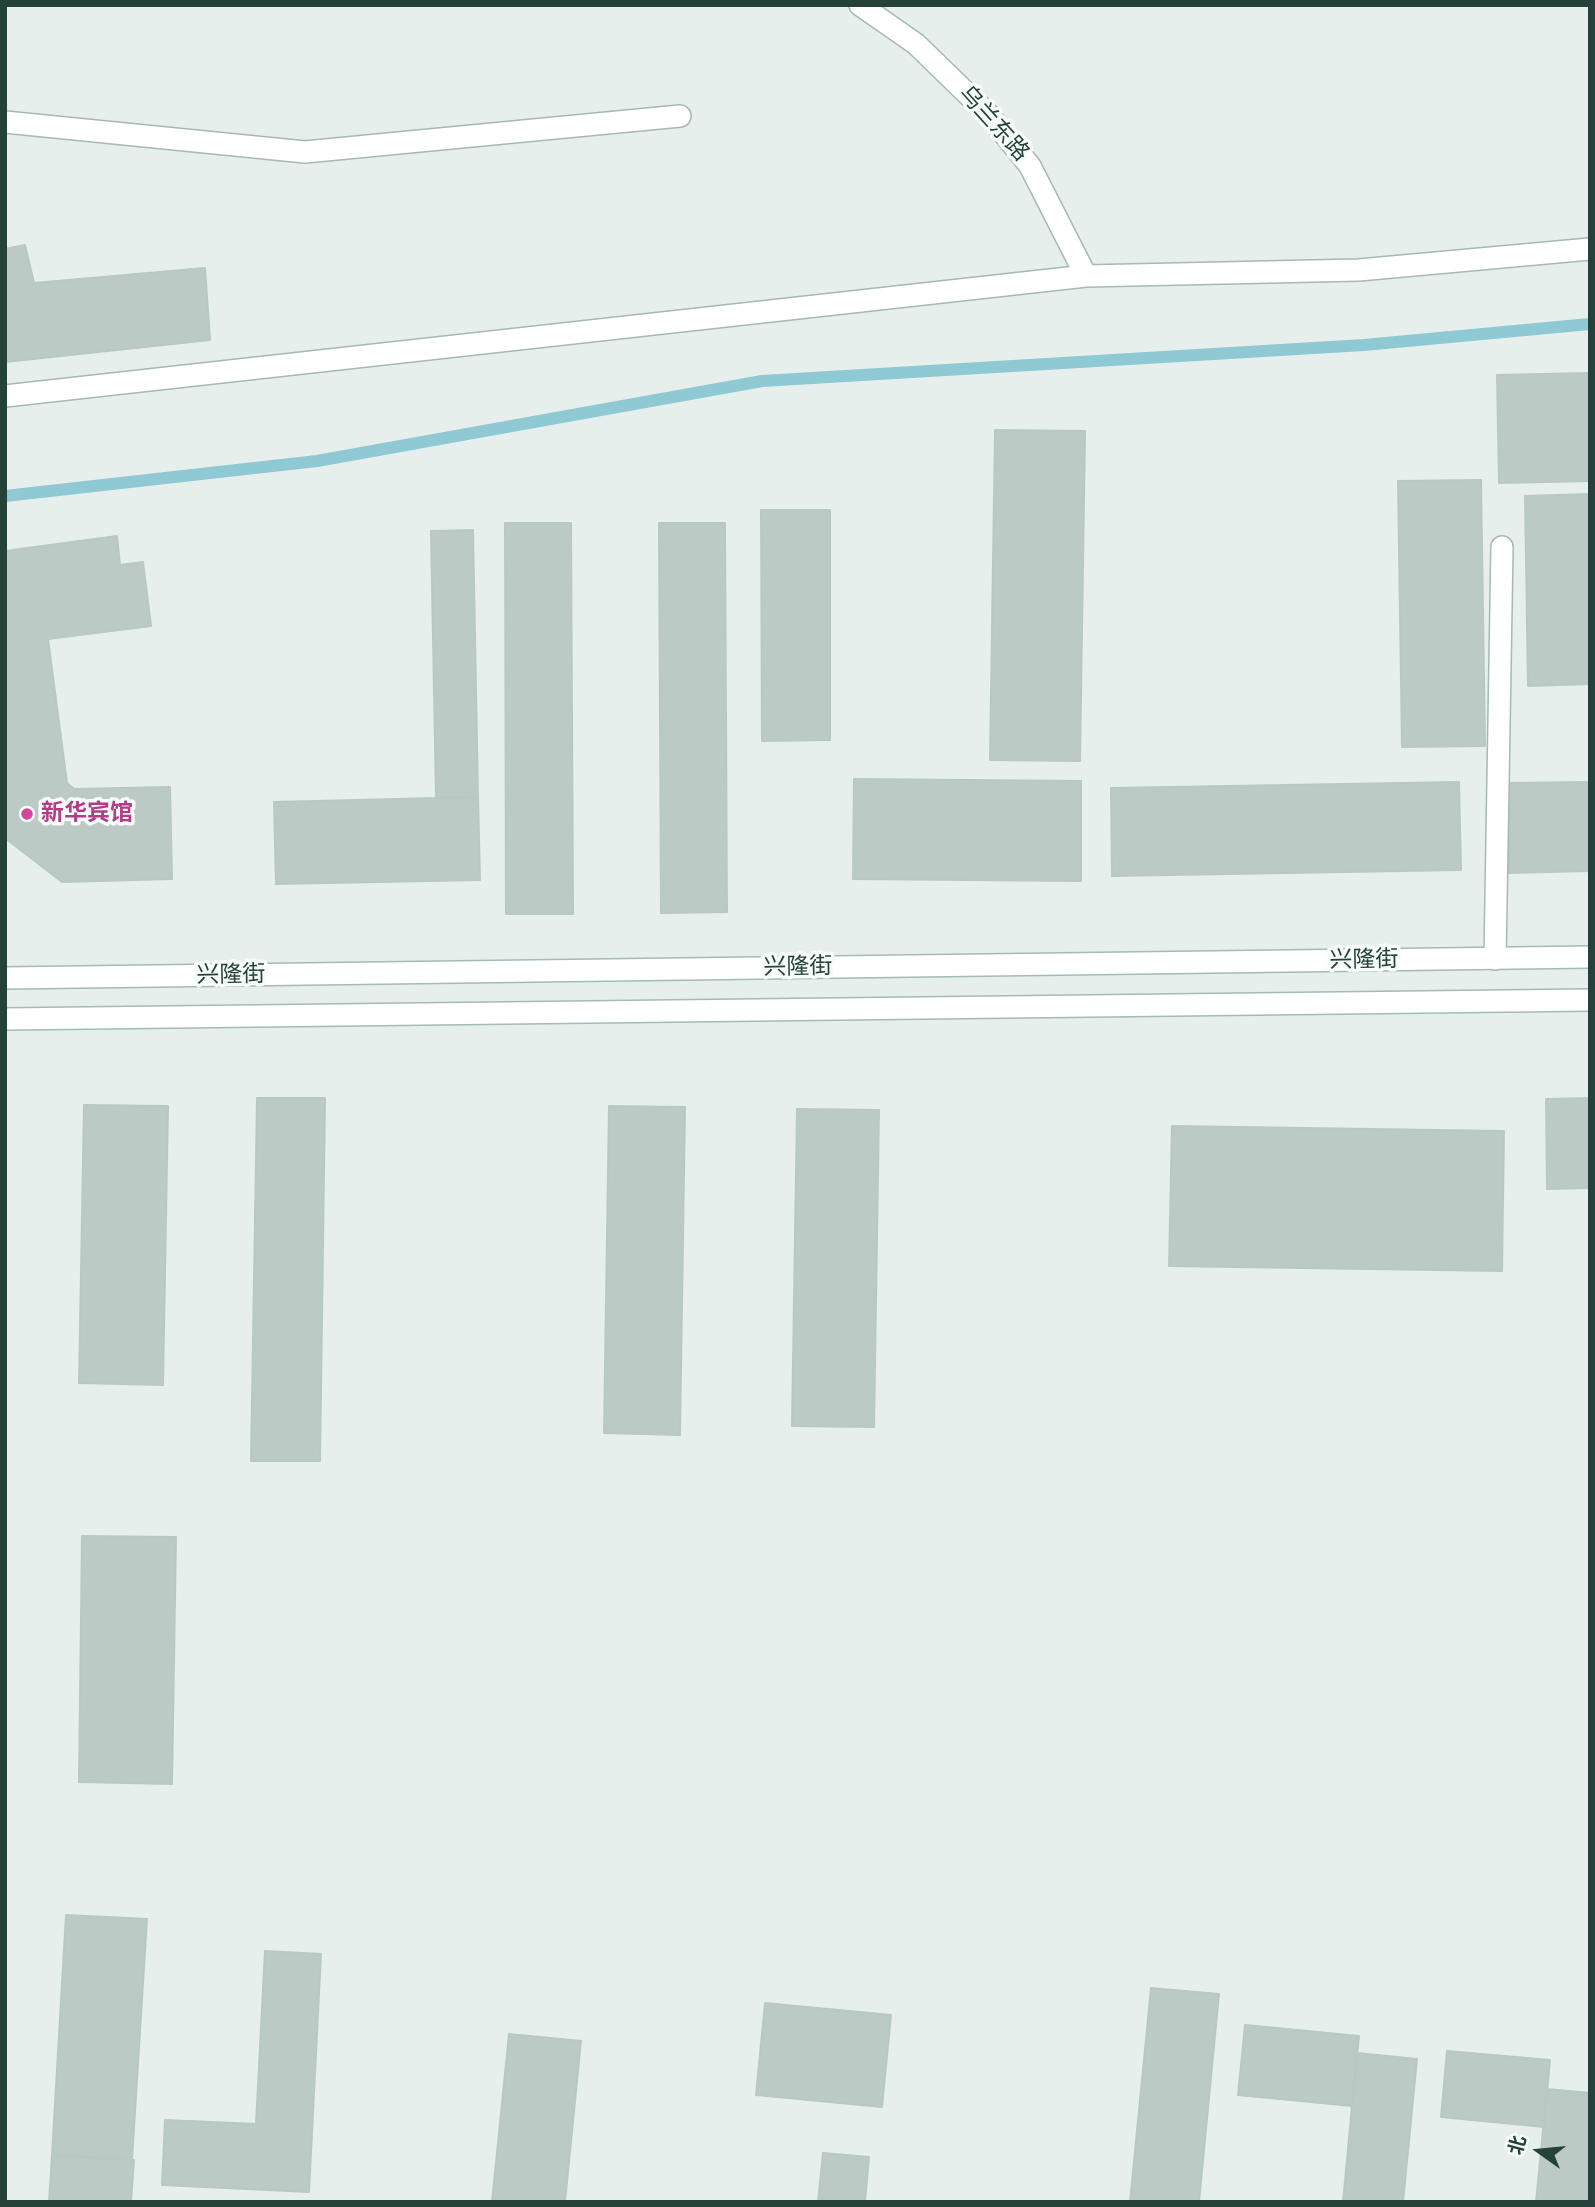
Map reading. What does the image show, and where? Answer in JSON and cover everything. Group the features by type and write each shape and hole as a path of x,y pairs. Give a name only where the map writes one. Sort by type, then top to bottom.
{"main road":[{"name":"乌兰东路","path":"860,5 916,44 989,115 1030,166 1086,276"},
{"path":"5,122 305,152 680,116"},
{"path":"5,396 1086,276 1359,270 1590,249"},
{"path":"1495,959 1502,547"},
{"name":"兴隆街","path":"5,978 1590,957"},
{"name":"兴隆街","path":"5,1019 1590,1000"}],"building":[{"path":"25,245 34,283 205,268 210,340 5,362 5,249"},
{"path":"1590,373 1590,481 1499,483 1497,375"},
{"path":"995,430 1085,431 1080,761 990,760"},
{"path":"1481,480 1485,746 1402,747 1398,481"},
{"path":"1590,494 1590,684 1528,686 1525,496"},
{"path":"761,510 830,510 830,740 762,741"},
{"path":"505,523 571,523 573,914 506,914"},
{"path":"659,523 725,523 727,912 661,913"},
{"path":"473,530 478,797 436,798 431,531"},
{"path":"117,536 120,565 143,562 151,626 48,639 67,783 74,789 170,787 172,879 62,882 5,838 5,551"},
{"path":"854,779 1081,781 1081,881 853,879"},
{"path":"1459,782 1461,870 1112,876 1111,788"},
{"path":"1590,782 1590,871 1509,873 1508,783"},
{"path":"478,797 480,880 276,884 274,802"},
{"path":"257,1098 325,1098 320,1461 251,1461"},
{"path":"1590,1098 1590,1188 1547,1189 1546,1099"},
{"path":"84,1105 168,1106 163,1385 79,1383"},
{"path":"609,1106 685,1107 680,1435 604,1433"},
{"path":"797,1109 879,1110 874,1427 792,1426"},
{"path":"1172,1126 1504,1131 1502,1271 1169,1266"},
{"path":"82,1536 176,1537 172,1784 79,1782"},
{"path":"66,1915 147,1919 132,2160 52,2155"},
{"path":"265,1951 321,1954 309,2192 162,2185 165,2120 256,2124"},
{"path":"1151,1988 1219,1994 1199,2202 1130,2202"},
{"path":"765,2003 891,2015 882,2107 756,2095"},
{"path":"1245,2025 1359,2036 1352,2106 1238,2095"},
{"path":"509,2034 581,2041 565,2202 492,2202"},
{"path":"1447,2051 1550,2060 1544,2127 1441,2117"},
{"path":"1357,2053 1417,2059 1403,2202 1343,2202"},
{"path":"1547,2089 1590,2093 1590,2202 1536,2202"},
{"path":"823,2153 869,2157 865,2202 818,2202"},
{"path":"52,2155 134,2160 131,2202 49,2202"}],"waterway":[{"path":"5,496 317,461 762,381 1364,345 1590,324"}],"place":[{"name":"新华宾馆","path":"27,814"}]}
